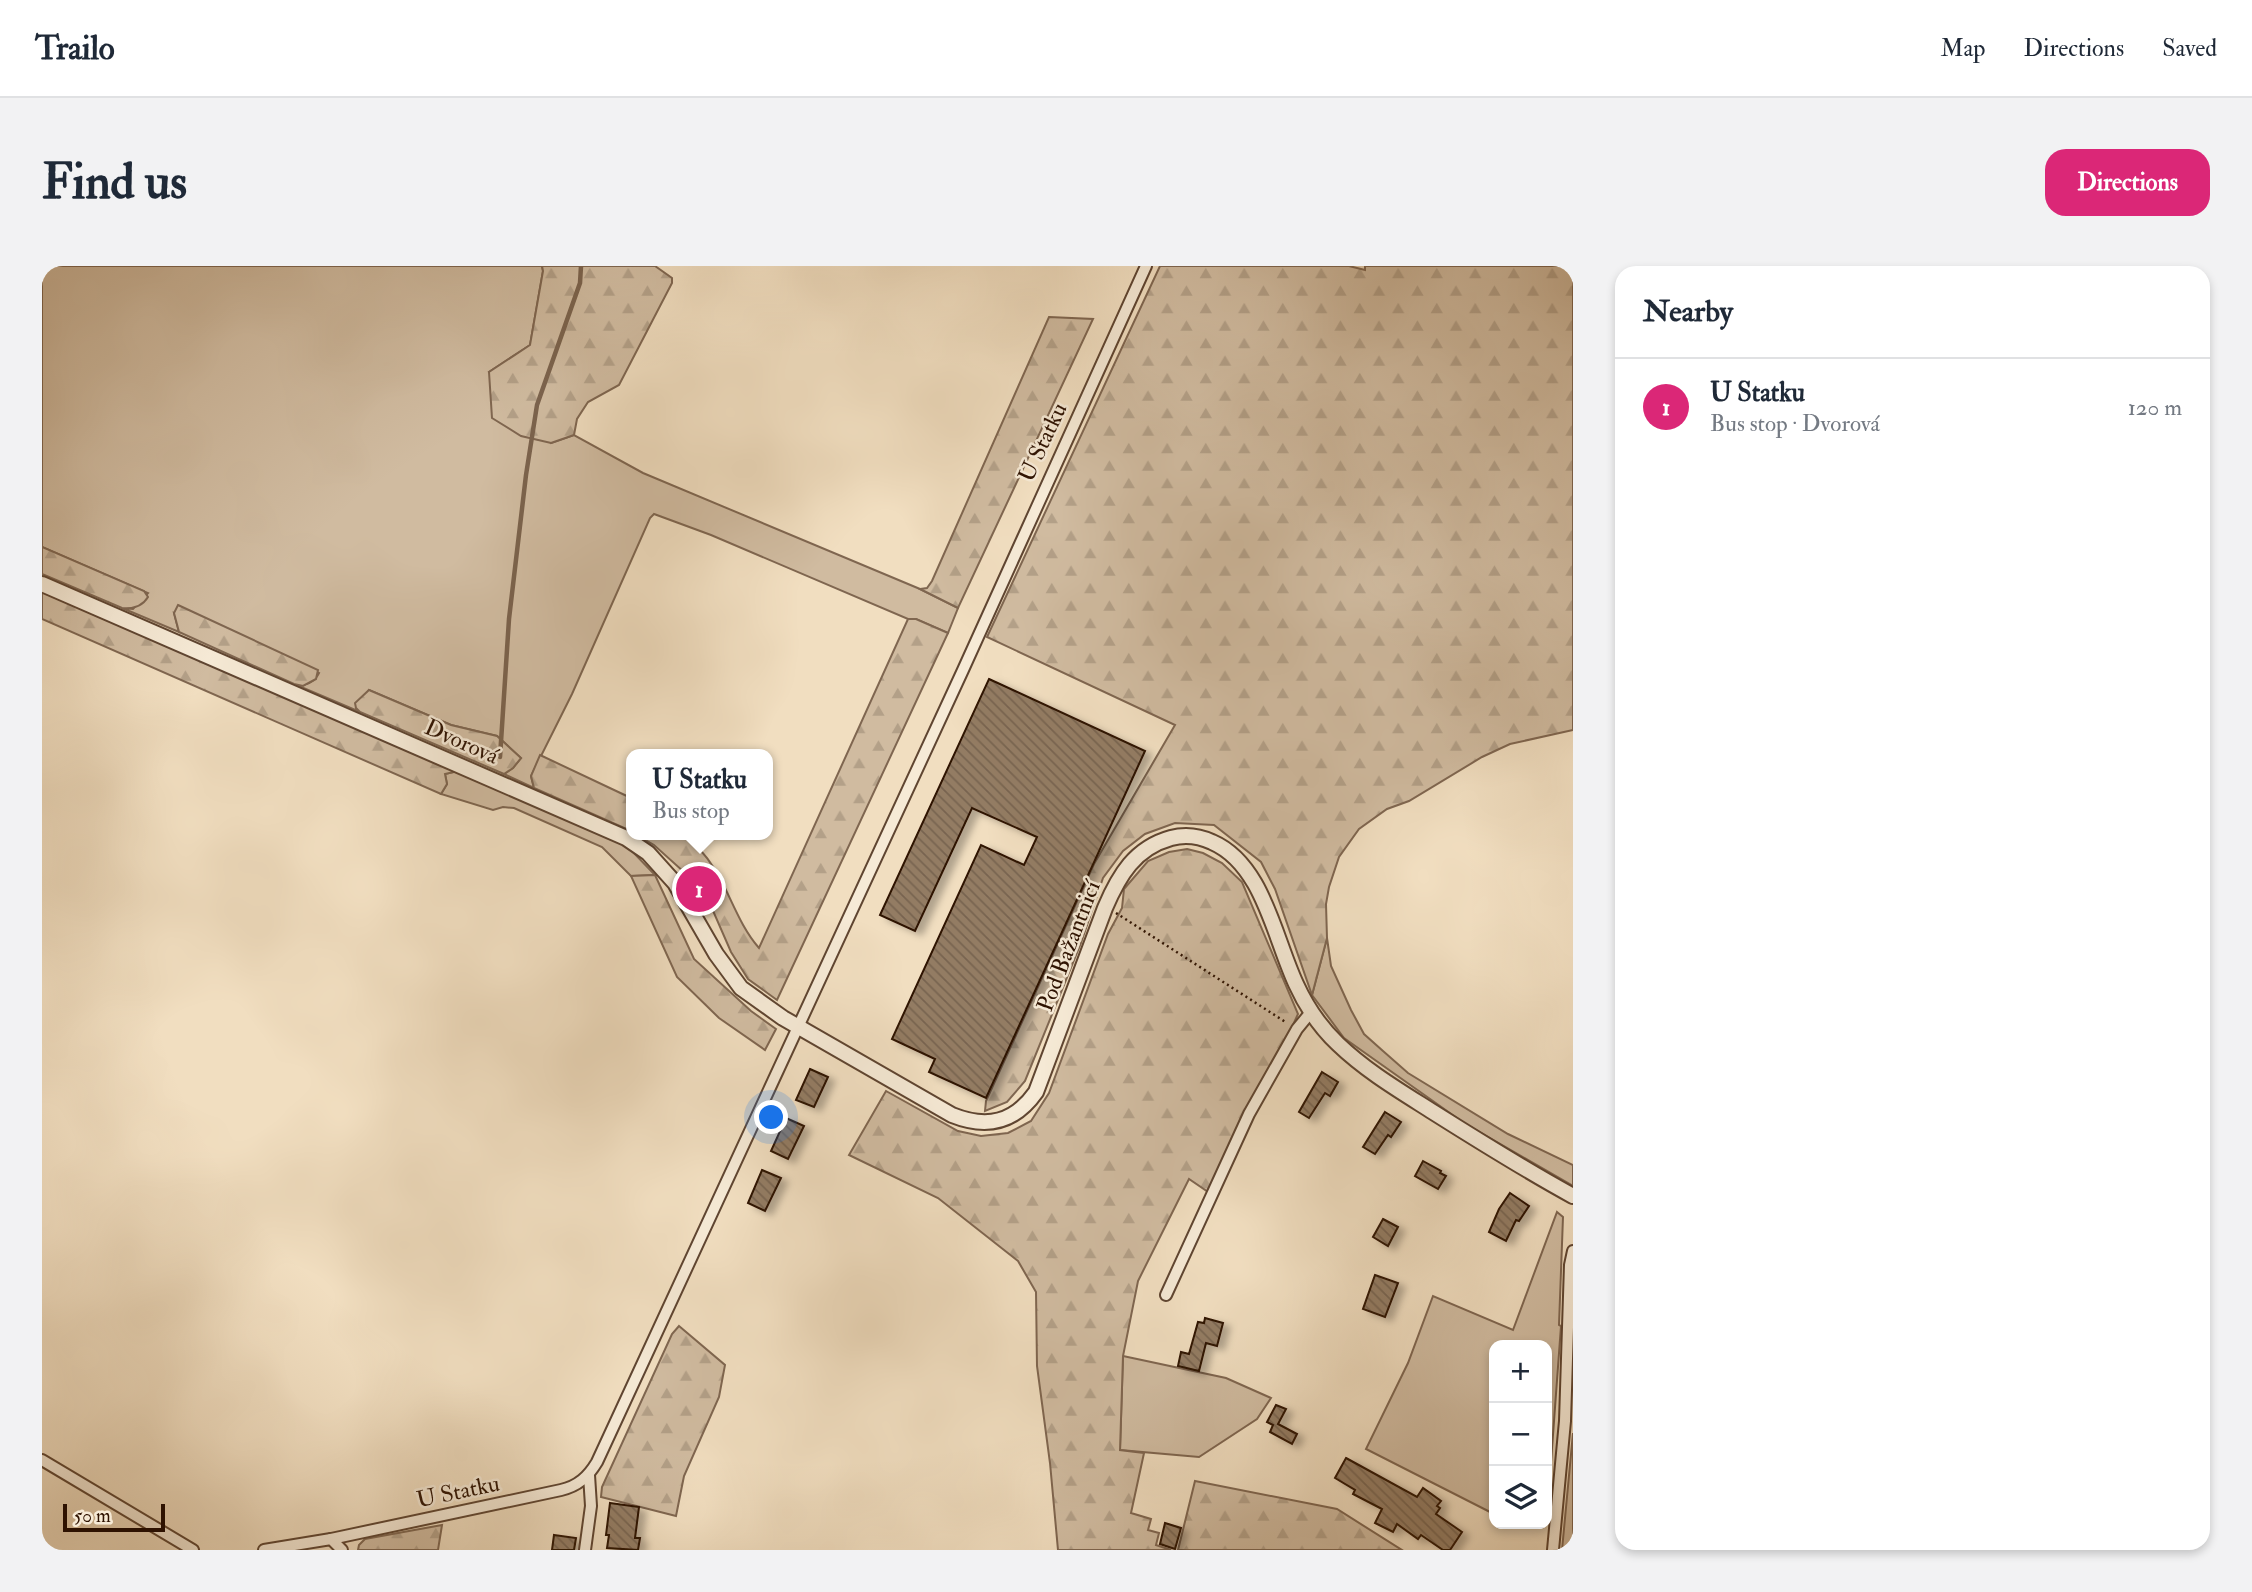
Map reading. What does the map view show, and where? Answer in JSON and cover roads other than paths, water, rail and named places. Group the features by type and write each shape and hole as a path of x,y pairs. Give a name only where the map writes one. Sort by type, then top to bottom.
{"street":[{"name":"U Statku","path":"264,1550 331,1539 574,1487 589,1475 1146,266"},
{"name":"Dvorová","path":"42,584 626,838"},
{"name":"Pod Bažantnicí","path":"797,1027 953,1115 975,1123 1007,1119 1024,1107 1041,1082 1115,885 1126,867 1150,846 1175,836 1187,835 1209,840 1229,851 1248,872 1258,889 1287,963 1311,1012 1337,1043 1380,1078 1510,1160 1573,1196"},
{"name":"Dvorová","path":"629,840 648,853 676,883 716,954 741,988 797,1027"},
{"path":"1166,1295 1250,1114 1297,1029 1311,1012"},
{"path":"1553,1550 1565,1421 1570,1265 1573,1251"},
{"path":"42,1460 193,1550"},
{"path":"585,1550 592,1506 589,1475"},
{"path":"331,1539 342,1550"}],"waterway":[{"path":"500,757 509,619 537,405 580,283 581,266"}],"place":[{"name":"U Statku","path":"699,889"}]}
